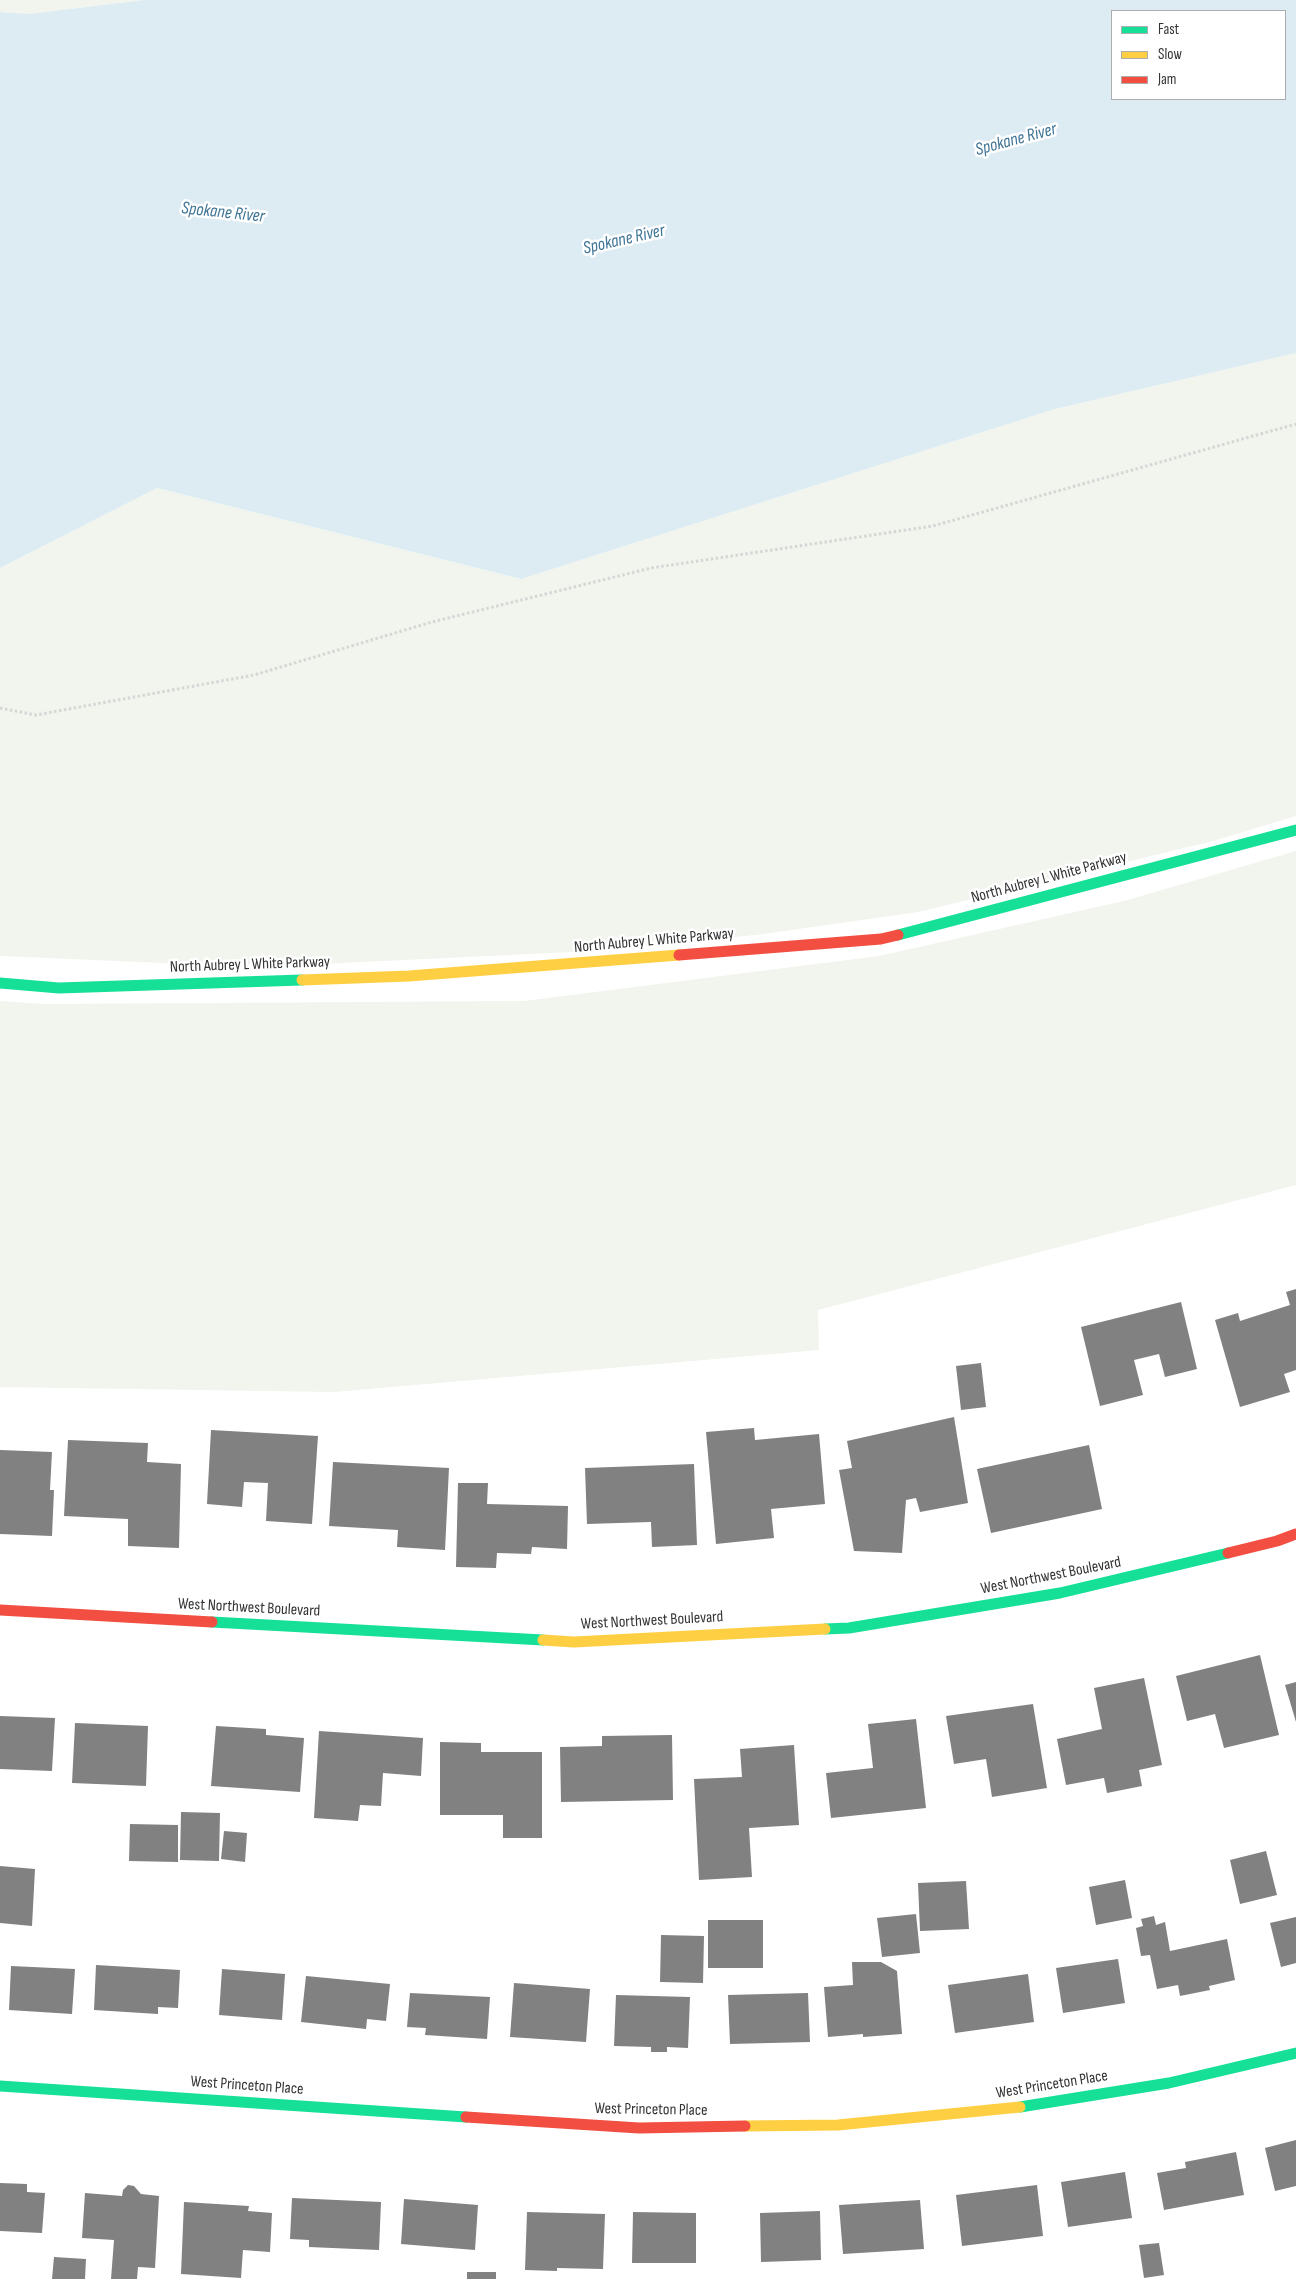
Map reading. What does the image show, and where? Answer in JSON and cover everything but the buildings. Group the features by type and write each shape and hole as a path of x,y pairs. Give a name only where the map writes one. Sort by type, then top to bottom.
{"street":[{"name":"North Aubrey L White Parkway","path":"0,983 59,988 409,976 881,939 1296,830"},
{"name":"West Northwest Boulevard","path":"0,1610 574,1642 849,1628 1060,1593 1277,1541 1296,1534"},
{"name":"West Princeton Place","path":"0,2086 640,2128 838,2125 1013,2108 1169,2083 1296,2053"}],"path":[{"path":"0,708 36,715 254,675 432,622 650,568 933,526 1296,424"}],"shaded area":[{"path":"0,0 144,0 29,14 0,12"},
{"path":"1296,353 1296,816 1213,841 918,912 756,935 572,952 299,965 163,963 0,956 0,568 157,488 521,579 1055,409"},
{"path":"1296,851 1296,1185 818,1310 819,1350 334,1392 0,1387 0,1001 44,1004 524,1001 879,956 1124,901"}],"water":[{"name":"Spokane River","path":"144,0 1296,0 1296,353 1055,409 521,579 157,488 0,568 0,12 29,14"}],"traffic: fast":[{"path":"898,935 1296,830"},
{"path":"0,983 59,988 302,980"},
{"path":"825,1629 849,1628 1060,1593 1228,1553"},
{"path":"212,1622 543,1640"},
{"path":"1020,2107 1169,2083 1296,2053"},
{"path":"0,2086 466,2117"}],"traffic: slow":[{"path":"302,980 409,976 679,955"},
{"path":"543,1640 574,1642 825,1629"},
{"path":"745,2126 838,2125 1020,2107"}],"traffic: jam":[{"path":"679,955 881,939 898,935"},
{"path":"1228,1553 1277,1541 1296,1534"},
{"path":"0,1610 212,1622"},
{"path":"466,2117 639,2128 745,2126"}]}
